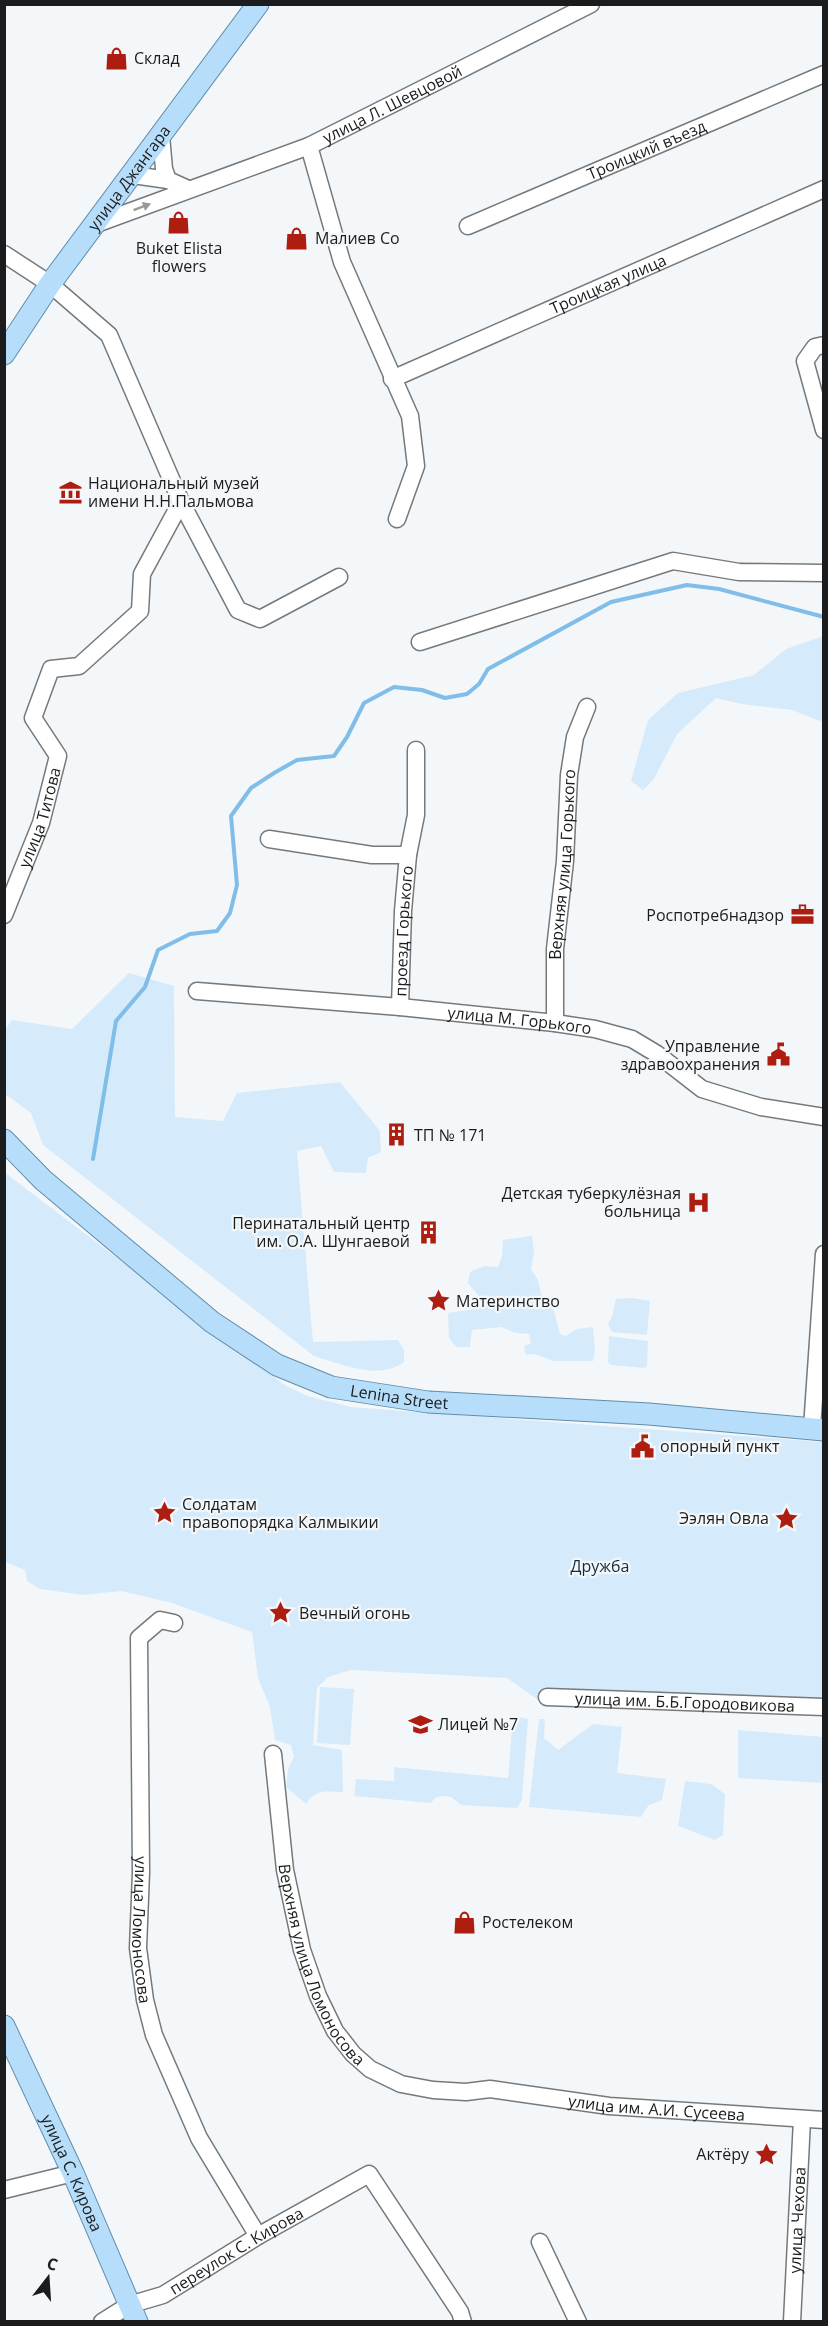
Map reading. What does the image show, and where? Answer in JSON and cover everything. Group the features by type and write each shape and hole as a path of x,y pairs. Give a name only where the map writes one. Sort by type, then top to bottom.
{"main road":[{"name":"улица Джангара","path":"4,354 50,284 258,4"},
{"name":"Lenina Street","path":"4,1140 43,1180 212,1322 277,1365 331,1387 428,1402 649,1414 818,1429"},
{"name":"Lenina Street","path":"4,1154 43,1180"},
{"name":"улица С. Кирова","path":"4,2026 73,2173 133,2313"}],"street":[{"name":"улица Л. Шевцовой","path":"96,224 309,146 591,4"},
{"name":"Троицкий въезд","path":"468,226 824,74"},
{"path":"161,136 164,169 168,180"},
{"path":"309,146 342,262 410,416 416,466 397,519"},
{"path":"132,175 168,180 188,189"},
{"name":"Троицкая улица","path":"392,379 821,195"},
{"path":"4,254 50,284 109,335 181,502 238,610 260,619 339,577"},
{"path":"824,345 815,347 805,361 824,429"},
{"name":"улица Титова","path":"4,915 41,823 58,756 33,718 51,669 79,666 140,611 142,574 181,502"},
{"path":"420,642 673,561 739,572 824,573"},
{"name":"Верхняя улица Горького","path":"555,1023 555,950 565,861 569,775 575,737 587,707"},
{"name":"проезд Горького","path":"400,1007 403,911 408,855 416,815 416,750"},
{"name":"проезд Горького","path":"269,839 372,855 408,855"},
{"name":"улица М. Горького","path":"197,991 400,1007 595,1029 632,1039 657,1054 702,1089 761,1107 824,1117"},
{"path":"818,1429 824,1254"},
{"name":"улица Ломоносова","path":"174,1623 160,1620 140,1638 141,1836 138,1948 141,1978 154,2035 199,2138 258,2236"},
{"name":"улица им. Б.Б.Городовикова","path":"547,1697 824,1707"},
{"name":"Верхняя улица Ломоносова","path":"273,1754 285,1870 300,1940 309,1972 335,2031 353,2054 380,2075 416,2087 466,2092 490,2089"},
{"name":"улица им. А.И. Сусеева","path":"490,2089 609,2106 824,2120"},
{"name":"улица Чехова","path":"792,2322 802,2119"},
{"path":"4,2190 73,2173"},
{"name":"переулок С. Кирова","path":"102,2322 133,2313 258,2236 369,2174 460,2312 463,2322"},
{"path":"540,2242 578,2322"}],"green space":[{"path":"823,636 823,722 792,710 742,704 716,698 677,734 654,779 643,790 631,781 648,720 678,693 754,675 786,649"},
{"path":"129,973 174,986 175,1117 223,1121 237,1093 340,1082 380,1131 381,1152 368,1158 366,1173 334,1172 321,1146 297,1151 313,1342 398,1340 404,1350 404,1362 394,1368 372,1371 314,1356 43,1145 31,1113 5,1094 5,1030 12,1020 72,1029"},
{"name":"Дружба","path":"4,1172 286,1386 308,1396 351,1407 823,1442 823,1716 544,1704 507,1678 351,1670 328,1677 317,1688 313,1745 342,1750 343,1792 318,1793 306,1804 286,1787 288,1769 294,1757 291,1745 275,1740 270,1707 258,1678 252,1632 172,1603 121,1591 83,1595 40,1589 27,1581 25,1570 5,1562"},
{"path":"532,1236 534,1251 531,1269 538,1280 543,1302 552,1304 560,1334 566,1336 577,1329 593,1327 595,1350 593,1361 554,1361 534,1354 526,1355 524,1346 531,1343 529,1334 516,1333 501,1327 472,1330 470,1347 456,1347 449,1338 448,1313 482,1308 478,1295 468,1283 470,1272 484,1266 498,1267 502,1256 503,1240"},
{"path":"634,1298 650,1301 647,1335 612,1332 608,1324 616,1299"},
{"path":"609,1336 648,1341 647,1366 644,1368 611,1365 608,1362"},
{"path":"320,1687 354,1689 350,1745 317,1743"},
{"path":"513,1716 528,1719 522,1800 517,1808 461,1805 451,1797 442,1796 435,1798 431,1803 354,1796 356,1779 394,1781 394,1767 508,1778"},
{"path":"539,1719 545,1719 544,1738 558,1750 593,1724 622,1727 617,1773 666,1779 662,1800 648,1806 641,1817 529,1807"},
{"path":"738,1730 823,1737 823,1783 738,1778"},
{"path":"685,1781 711,1784 725,1794 723,1835 715,1840 678,1826"}],"waterway":[{"path":"93,1159 116,1021 145,987 158,950 190,934 217,931 230,913 237,885 231,816 251,788 274,773 297,760 334,756 347,737 364,703 394,687 422,690 445,698 467,694 479,684 488,669 611,602 687,585 719,589 824,617"}],"place":[{"name":"Склад","path":"116,58"},
{"name":"Buket Elista flowers","path":"179,223"},
{"name":"Малиев Со","path":"297,238"},
{"name":"Национальный музей имени Н.Н.Пальмова","path":"70,492"},
{"name":"Роспотребнадзор","path":"802,915"},
{"name":"Управление здравоохранения","path":"778,1055"},
{"name":"ТП № 171","path":"396,1135"},
{"name":"Детская туберкулёзная больница","path":"699,1202"},
{"name":"Перинатальный центр им. О.А. Шунгаевой","path":"428,1232"},
{"name":"Материнство","path":"438,1301"},
{"name":"опорный пункт","path":"642,1446"},
{"name":"Солдатам правопорядка Калмыкии","path":"164,1513"},
{"name":"Ээлян Овла","path":"787,1518"},
{"name":"Вечный огонь","path":"281,1613"},
{"name":"Лицей №7","path":"420,1724"},
{"name":"Ростелеком","path":"464,1922"},
{"name":"Актёру","path":"767,2154"}]}
